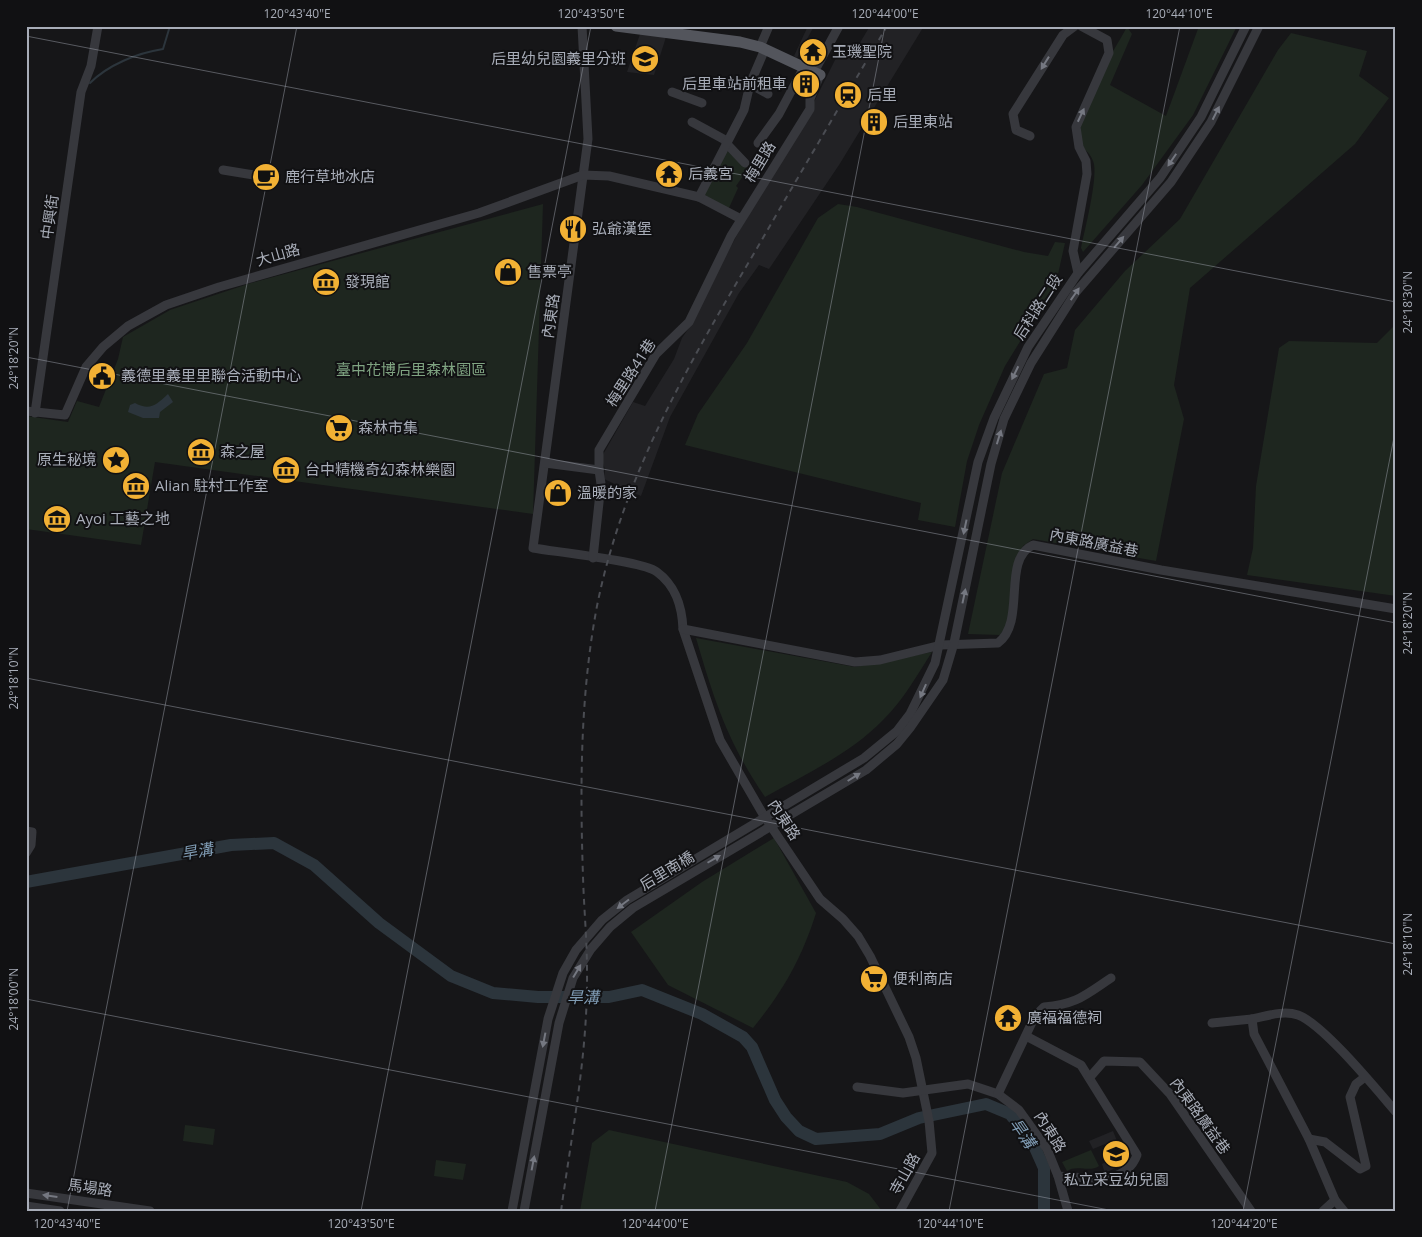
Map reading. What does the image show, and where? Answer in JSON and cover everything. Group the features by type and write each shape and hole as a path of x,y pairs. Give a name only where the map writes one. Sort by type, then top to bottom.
{"main road":[{"path":"616,26 732,40 762,48 812,71"}],"street":[{"name":"中興街","path":"31,412 80,92 91,66 98,26"},
{"name":"內東路","path":"582,26 588,139 533,548 637,565 656,570 672,589 682,610 683,629 720,740 764,816 820,899 848,924 870,956 909,1037 926,1106"},
{"path":"699,197 744,110 750,84 769,26"},
{"path":"758,142 812,71 839,26"},
{"path":"1030,136 1016,130 1013,114 1063,36 1075,26"},
{"path":"1078,273 1073,251 1087,174 1086,161 1079,147 1076,126 1108,59 1110,46 1102,36 1082,26"},
{"name":"后科路二段","path":"941,645 978,462 991,427 1028,347 1078,273 1160,178 1201,117 1246,26"},
{"name":"后科路二段","path":"954,644 991,464 1004,419 1031,363 1076,292 1171,182 1211,122 1259,26"},
{"name":"梅里路","path":"741,219 810,109 812,71"},
{"path":"750,84 768,94"},
{"path":"672,92 702,103"},
{"path":"692,122 726,142 745,164"},
{"path":"223,170 266,177"},
{"name":"大山路","path":"31,412 65,415 86,367 102,347 128,326 166,306 219,287 479,213 583,176"},
{"path":"583,176 609,176 699,197 741,219"},
{"name":"梅里路41巷","path":"593,558 601,484 598,470 599,450 656,354 689,322 715,272 720,255 741,219"},
{"path":"545,463 598,470"},
{"name":"內東路廣益巷","path":"683,629 855,662 880,660 941,645 991,644 1003,639 1011,623 1018,562 1025,549 1033,545 1161,570 1396,608"},
{"name":"后里南橋","path":"524,1211 559,1024 573,978 591,949 610,927 633,908 866,770 897,744 925,709 943,680 954,644"},
{"name":"后里南橋","path":"512,1211 548,1019 563,973 576,950 602,920 627,900 864,758 877,748 897,730 919,701 941,645"},
{"path":"26,832 32,832 31,845 26,853"},
{"path":"998,1094 1035,1016 1044,1007 1077,1002 1111,978"},
{"path":"1212,1023 1252,1019 1282,1013 1298,1015 1318,1028 1396,1112"},
{"path":"1252,1019 1254,1034 1309,1140 1335,1200 1344,1211"},
{"path":"1026,1036 1082,1065 1137,1155 1133,1165 1122,1174 1108,1179 1058,1176"},
{"name":"內東路廣益巷","path":"1090,1078 1104,1061 1140,1062 1170,1094 1251,1211"},
{"path":"1309,1140 1326,1142 1360,1169 1366,1166 1350,1097 1356,1084 1365,1077"},
{"name":"內東路","path":"922,1089 968,1084 998,1094 1019,1110 1034,1127 1047,1149 1058,1176 1068,1211"},
{"path":"858,1087 902,1093 922,1089"},
{"name":"寺山路","path":"900,1211 932,1153 926,1106"},
{"name":"馬場路","path":"26,1193 150,1211"},
{"path":"1323,1211 1335,1200"},
{"name":"馬場路","path":"26,1206 60,1211"}],"shaded area":[{"path":"808,26 814,26 797,58 794,56"},
{"path":"870,26 924,26 839,165 769,269 759,265 739,293 670,417 641,496 604,479 605,469 601,458 633,402 645,406 674,359 682,338 693,322 709,287 813,104 839,52 852,56"},
{"name":"后里幼兒園義里分班","path":"640,34 666,37 654,75 627,72"},
{"path":"168,394 173,402 160,412 159,418 143,418 128,412 130,405 135,403 145,407 153,406"},
{"name":"私立采豆幼兒園","path":"1113,1131 1126,1163 1105,1173 1102,1164 1112,1159 1105,1144 1093,1149 1089,1141"}],"green space":[{"path":"1199,26 1237,26 1193,115 1142,185 1083,252 1081,248 1094,182 1094,164 1081,144 1078,132 1082,112 1092,88 1127,27 1132,34 1110,85 1166,116"},
{"path":"1291,33 1367,51 1359,76 1389,98 1355,144 1190,288 1174,385 1184,419 1156,561 1033,539 1023,546 1007,625 1000,635 968,634 1002,473 1044,374 1067,368 1075,330 1125,271 1180,219 1278,50"},
{"path":"726,150 748,169 736,186 738,188 728,210 703,195"},
{"name":"臺中花博后里森林園區","path":"543,204 533,514 155,462 141,545 26,529 26,416 68,422 77,401 99,407 118,359 123,337 170,310 251,283"},
{"path":"838,204 857,207 1024,252 1048,256 1055,242 1065,243 1056,283 1005,366 979,425 967,461 955,527 918,520 921,503 685,445 698,414 747,343 818,218"},
{"path":"1396,324 1396,596 1247,575 1253,548 1256,486 1279,348 1289,341 1377,343"},
{"path":"696,638 855,667 932,652 897,705 870,732 827,763 765,797 741,758 723,720"},
{"path":"774,838 816,913 811,929 790,974 774,1001 753,1028 668,985 631,932 702,882"},
{"path":"185,1125 215,1129 213,1145 183,1141"},
{"path":"609,1130 847,1182 869,1194 882,1211 580,1211 592,1143"},
{"path":"1091,1150 1099,1166 1091,1169 1075,1168 1067,1171 1062,1162"},
{"path":"436,1160 466,1164 463,1180 434,1176"}],"waterway":[{"path":"90,83 114,65 143,53 163,49 170,26"},
{"name":"旱溝","path":"26,882 231,845 274,843 314,865 379,923 451,976 493,993 538,997 609,997 642,990 702,1014 743,1037 752,1047 775,1100 786,1117 799,1131 816,1139 880,1134 919,1118 986,1104 1010,1114 1032,1141 1044,1168 1044,1211"}],"railway":[{"path":"561,1211 582,1062 587,1002 582,809 584,708 591,640 609,558 623,511 641,466 683,378 731,292 887,26"}],"place":[{"name":"玉璣聖院","path":"813,52"},
{"name":"后里幼兒園義里分班","path":"645,59"},
{"name":"后里車站前租車","path":"806,84"},
{"name":"后里","path":"848,95"},
{"name":"后里東站","path":"874,122"},
{"name":"后義宮","path":"669,174"},
{"name":"鹿行草地冰店","path":"266,177"},
{"name":"弘爺漢堡","path":"573,229"},
{"name":"售票亭","path":"508,272"},
{"name":"發現館","path":"326,282"},
{"name":"義德里義里里聯合活動中心","path":"102,376"},
{"name":"森林市集","path":"339,428"},
{"name":"森之屋","path":"201,452"},
{"name":"原生秘境","path":"116,460"},
{"name":"台中精機奇幻森林樂園","path":"286,470"},
{"name":"Alian 駐村工作室","path":"136,486"},
{"name":"溫暖的家","path":"558,493"},
{"name":"Ayoi 工藝之地","path":"57,519"},
{"name":"便利商店","path":"874,979"},
{"name":"廣福福德祠","path":"1008,1018"},
{"name":"私立采豆幼兒園","path":"1116,1154"}]}
